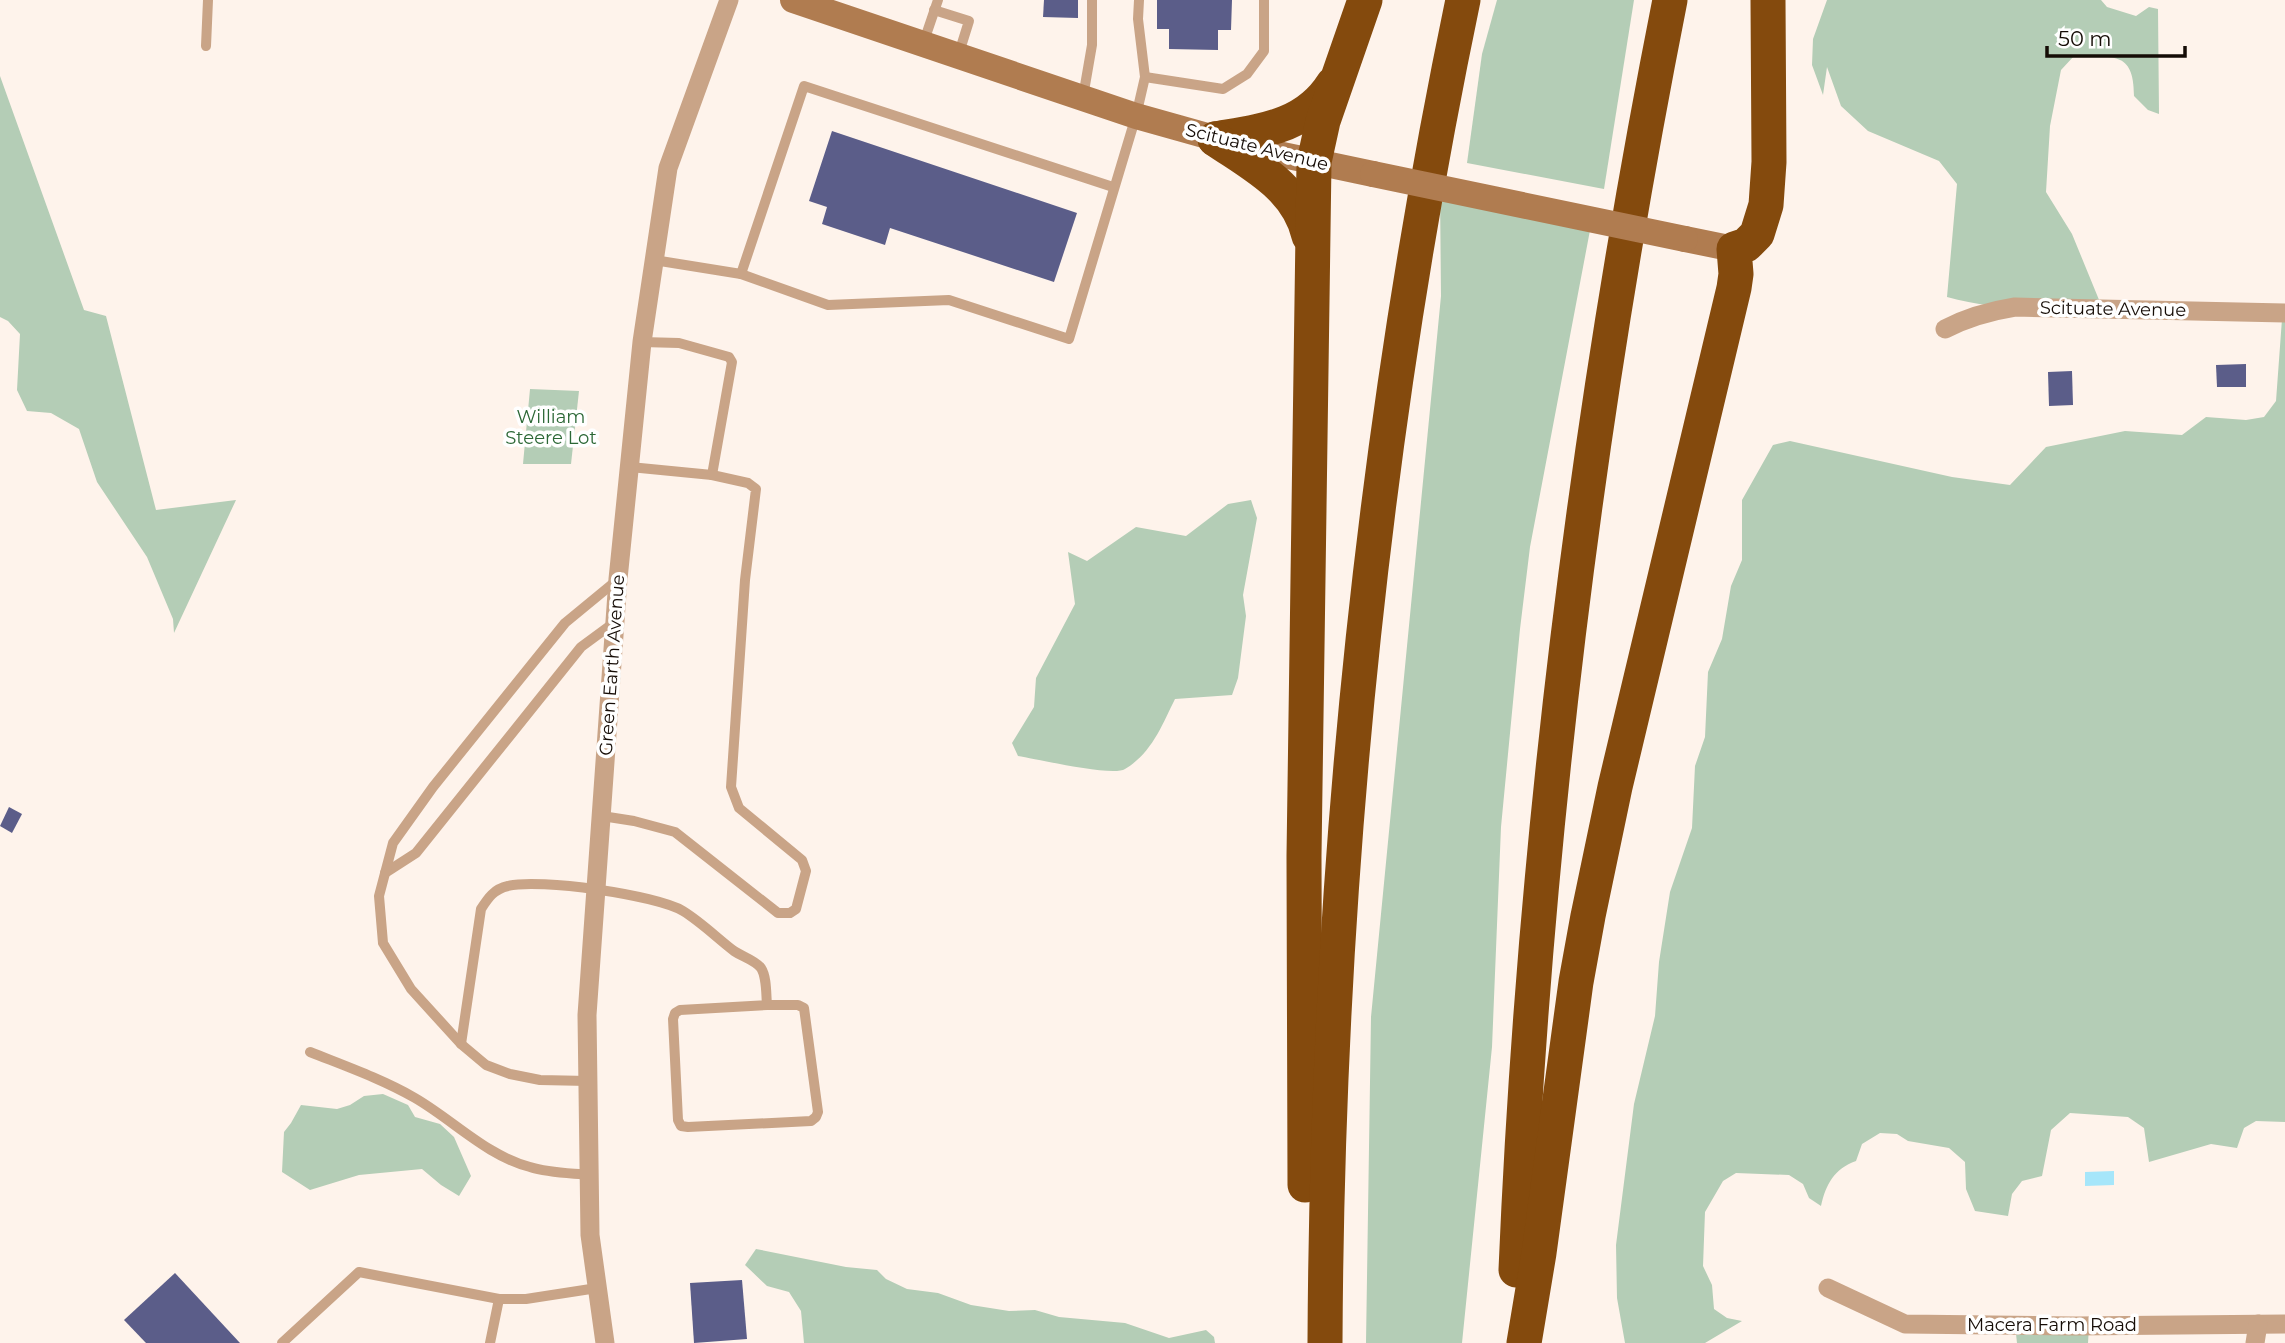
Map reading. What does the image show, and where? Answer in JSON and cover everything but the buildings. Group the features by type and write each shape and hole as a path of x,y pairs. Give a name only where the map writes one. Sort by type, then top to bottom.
{"highway":[{"path":"1308,1343 1304,856 1314,162 1323,121 1366,0"},
{"path":"1325,1343 1331,1083 1342,884 1359,684 1401,351 1431,167 1463,0"},
{"path":"1513,1343 1518,1208 1530,1032 1548,816 1566,655 1590,465 1619,278 1670,0"},
{"path":"1524,1343 1576,982 1615,787 1734,288 1734,249 1746,245 1757,234 1766,205 1769,162 1768,0"},
{"path":"1215,139 1279,127 1302,117 1325,96 1343,62"},
{"path":"1215,139 1269,176 1289,194 1305,222 1311,256"}],"main road":[{"name":"Scituate Avenue","path":"803,2 1083,99 1215,139 1734,249"}],"street":[{"name":"Green Earth Avenue","path":"605,1343 590,1235 587,1015 618,579 642,342 668,168 729,0"},
{"name":"Scituate Avenue","path":"1945,329 1991,310 2015,307 2285,313"},
{"name":"Macera Farm Road","path":"1828,1287 1905,1324 2075,1326 2257,1334 2285,1324"}],"lane":[{"path":"206,46 208,0"},
{"path":"1083,99 1092,45 1093,0"},
{"path":"654,260 741,274 828,305 949,300 1069,339 1136,116 1145,77 1138,19 1139,0"},
{"path":"1145,77 1223,89 1247,74 1264,51 1264,0"},
{"path":"923,44 936,5 969,21 958,56"},
{"path":"741,274 804,86 1113,187"},
{"path":"642,342 680,343 729,357 732,362 712,475"},
{"path":"602,816 675,832 778,913 790,913 796,909 806,871 802,860 739,808 730,787 745,580 755,489 748,483 712,475 630,467"},
{"path":"588,1081 540,1080 510,1074 486,1065 461,1044 411,989 383,943 379,896 393,843 433,787 565,623 618,579"},
{"path":"385,873 416,853 581,647 615,622"},
{"path":"461,1044 481,909 490,895 506,886 526,883 637,895 683,911 740,955 757,963 764,971 766,1005"},
{"path":"766,1005 798,1005 804,1008 818,1112 816,1117 811,1121 681,1126 678,1120 673,1019 675,1013 680,1010 766,1005"},
{"path":"310,1052 412,1096 443,1114 497,1154 517,1163 551,1172 589,1175"},
{"path":"282,1343 359,1272 499,1299 526,1299 597,1288"},
{"path":"490,1343 499,1299"}],"green space":[{"path":"1497,0 1634,0 1604,189 1467,163 1482,54"},
{"path":"1827,0 2101,0 2107,7 2136,16 2149,7 2158,9 2159,114 2148,110 2134,96 2130,70 2125,63 2110,57 2074,56 2061,70 2050,126 2046,192 2072,234 2104,312 2005,307 1947,297 1957,184 1939,161 1868,131 1841,106 1827,67 1823,95 1812,65 1813,39"},
{"path":"0,76 84,310 106,316 156,510 236,500 174,633 173,619 147,557 97,482 79,429 51,413 27,411 17,390 20,334 8,321 0,317"},
{"path":"1440,191 1591,225 1530,547 1520,629 1501,827 1492,1047 1462,1343 1366,1343 1371,1017 1441,296"},
{"path":"2285,318 2285,1122 2256,1121 2244,1128 2237,1148 2211,1144 2149,1162 2144,1128 2128,1117 2070,1113 2051,1130 2042,1176 2022,1181 2012,1194 2008,1216 1975,1211 1966,1189 1965,1162 1949,1148 1908,1141 1897,1134 1880,1133 1862,1144 1856,1161 1842,1168 1832,1178 1821,1206 1809,1198 1803,1184 1789,1175 1736,1173 1723,1181 1705,1212 1703,1266 1712,1285 1714,1309 1727,1318 1742,1321 1705,1343 1625,1343 1617,1298 1616,1245 1634,1104 1655,1016 1659,962 1670,892 1692,828 1695,766 1705,737 1708,672 1722,639 1731,586 1742,560 1742,500 1773,445 1790,441 1952,477 2010,485 2046,447 2125,431 2182,435 2206,417 2246,420 2264,417 2276,401 2282,319"},
{"name":"William Steere Lot","path":"530,389 579,391 571,464 523,464"},
{"path":"1251,500 1257,518 1243,595 1246,616 1238,678 1232,695 1175,699 1149,747 1125,769 1118,771 1018,756 1012,743 1034,707 1036,678 1075,604 1068,552 1087,561 1136,527 1186,536 1228,504"},
{"path":"383,1094 408,1105 415,1117 440,1124 454,1137 471,1176 459,1196 422,1169 359,1175 310,1190 282,1172 284,1132 301,1105 337,1109 364,1096"},
{"path":"756,1249 846,1267 877,1270 886,1279 907,1289 938,1293 971,1305 1009,1311 1035,1310 1059,1317 1125,1323 1169,1338 1206,1330 1214,1337 1215,1343 804,1343 801,1311 789,1292 767,1286 745,1265"},
{"path":"2015,1325 2089,1328 2088,1343 2017,1343"}],"water":[{"path":"2114,1171 2114,1185 2085,1186 2085,1172"}]}
